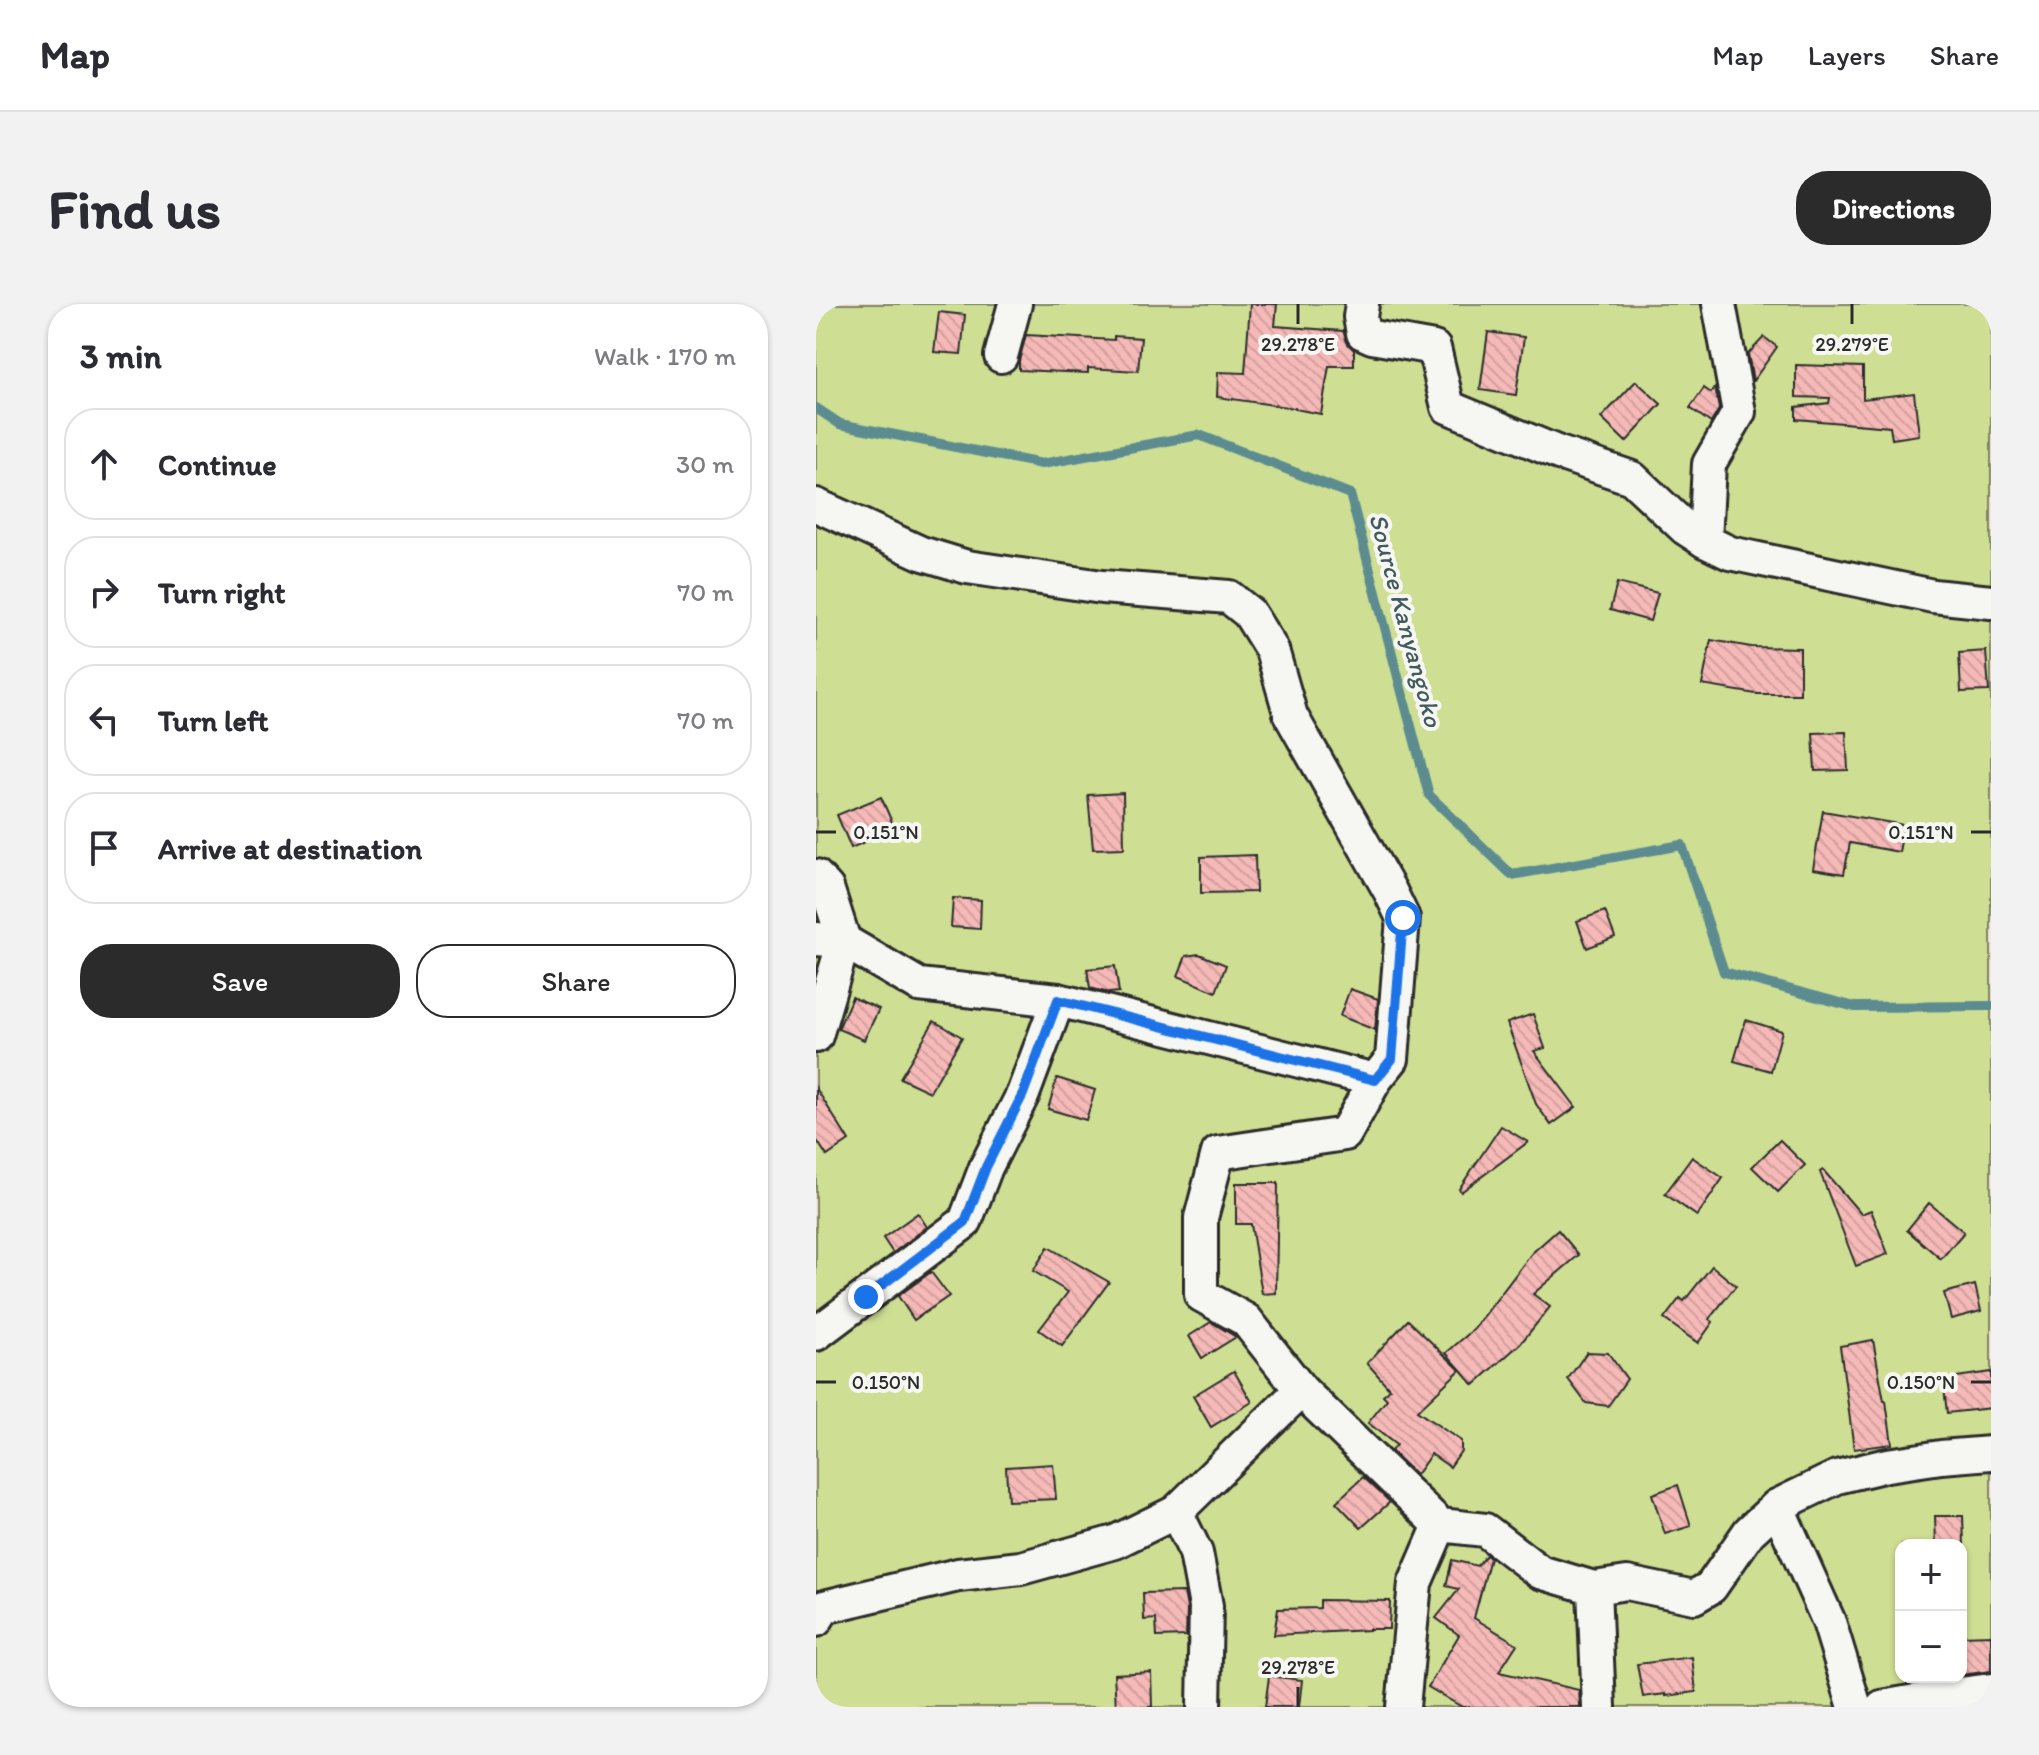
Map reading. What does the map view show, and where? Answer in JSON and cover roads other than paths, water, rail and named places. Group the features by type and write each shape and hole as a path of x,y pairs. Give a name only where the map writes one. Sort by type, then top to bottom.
{"street":[{"path":"1001,356 1015,304"},
{"path":"1362,304 1360,317 1363,333 1434,348 1448,407 1559,453 1632,478 1685,528 1730,553 1933,596 1991,602"},
{"path":"1705,541 1709,464 1739,412 1719,304"},
{"path":"816,505 921,553 967,567 1102,587 1229,597 1249,613 1272,650 1291,716 1403,918 1392,1059 1375,1080 1345,1134 1218,1153 1201,1218 1201,1295 1246,1320 1301,1390 1440,1525 1485,1530 1540,1572 1594,1588 1627,1583 1694,1597 1711,1587 1749,1532 1777,1506 1837,1477 1887,1465 1991,1453"},
{"path":"816,876 827,888 830,940 816,1036"},
{"path":"830,940 919,985 1058,1000 1375,1080"},
{"path":"816,1334 965,1222 986,1167 1023,1094 1058,1000"},
{"path":"816,1620 824,1607 958,1575 1021,1568 1115,1542 1176,1512 1301,1390"},
{"path":"1777,1506 1829,1622 1855,1707"},
{"path":"1176,1512 1196,1553 1206,1606 1204,1707"},
{"path":"1403,1707 1415,1583 1440,1525"},
{"path":"1594,1588 1599,1707"},
{"path":"1882,1707 1991,1690"}],"waterway":[{"name":"Source Kanyangoko","path":"816,408 840,424 1042,464 1199,435 1350,494 1429,795 1512,875 1682,845 1724,972 1855,1007 1991,1006"}]}
